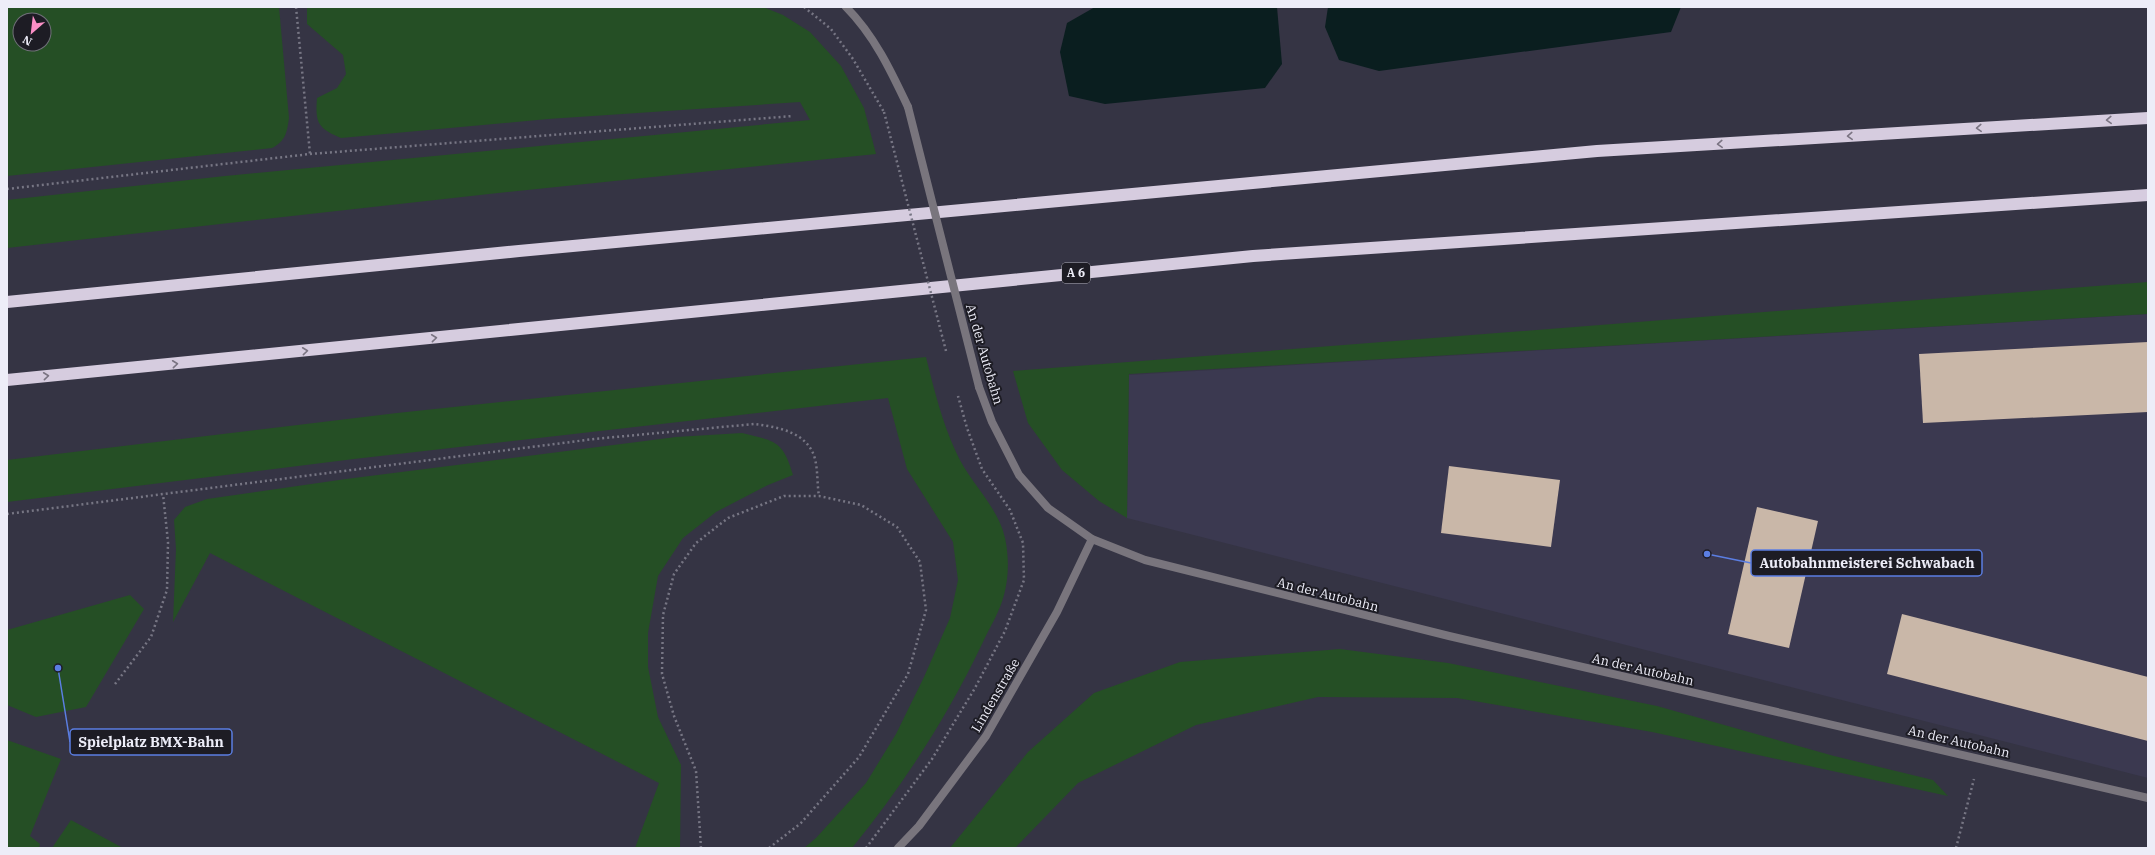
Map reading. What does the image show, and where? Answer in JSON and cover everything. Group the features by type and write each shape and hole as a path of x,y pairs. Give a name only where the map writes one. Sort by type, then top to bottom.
{"highway":[{"path":"7,302 526,250 1597,151 2148,118"},
{"name":"A 6","path":"7,380 1252,256 2148,195"}],"street":[{"name":"An der Autobahn","path":"846,7 859,20 887,64 908,107 979,387 992,422 1019,474 1048,508 1092,539 1144,560 1222,581 1449,636 2148,798"},
{"name":"Lindenstraße","path":"898,848 919,826 986,736 1057,612 1092,539"}],"path":[{"path":"296,7 310,154"},
{"path":"804,7 831,30 853,59 884,112 946,352"},
{"path":"7,189 310,154 793,116"},
{"path":"866,848 932,759 975,688 1005,631 1024,580 1023,543 1010,510 982,469 967,428 956,390"},
{"path":"7,514 594,439 754,424 778,427 803,439 815,458 819,496"},
{"path":"115,684 151,636 167,590 168,542 163,494"},
{"path":"701,848 696,771 674,716 662,674 663,615 674,574 696,543 728,518 784,496 819,496 861,505 897,527 920,562 926,610 908,674 859,757 801,823 769,848"},
{"path":"1956,848 1980,758"}],"shaded area":[{"path":"1095,7 1277,7 1282,64 1265,88 1105,104 1069,96 1060,52 1067,23"},
{"path":"1328,7 1681,7 1671,32 1379,71 1339,60 1325,27"},
{"path":"2148,314 2148,778 1127,518 1129,375"}],"green space":[{"path":"7,7 279,7 289,118 285,136 272,148 7,176"},
{"path":"307,7 763,7 783,15 810,32 841,66 864,108 876,154 489,194 7,248 7,200 225,176 810,120 800,102 548,119 341,138 327,131 320,124 317,113 317,98 337,88 346,74 343,55 307,24"},
{"path":"2148,282 2148,314 1129,374 1127,518 1099,501 1062,470 1028,423 1013,371"},
{"path":"926,357 942,417 951,441 968,474 990,505 1001,526 1007,552 1008,566 1006,588 997,613 940,723 907,774 852,848 804,848 816,838 866,783 896,734 924,677 950,618 958,580 953,542 907,469 888,398 354,459 7,502 7,460 397,413"},
{"path":"742,433 770,441 781,448 789,463 793,475 768,485 716,512 683,538 658,576 648,633 648,667 658,717 681,765 680,848 635,848 659,783 210,553 173,622 176,549 174,520 185,507 207,499 346,479 676,437"},
{"path":"130,595 144,609 86,707 36,717 7,705 7,630"},
{"path":"1340,649 1448,663 1657,706 1834,756 1933,780 1948,796 1652,732 1457,698 1318,697 1196,725 1078,783 1015,848 950,848 1028,752 1094,693 1180,662"},
{"path":"7,740 61,759 30,836 40,844 39,848 7,848"},
{"path":"71,820 123,848 52,848"}],"building":[{"path":"2148,342 2148,412 1923,423 1919,354"},
{"path":"1449,466 1560,480 1551,547 1441,533"},
{"path":"1757,507 1818,521 1789,648 1728,634"},
{"path":"1902,614 2148,677 2148,741 1887,674"}],"place":[{"name":"Autobahnmeisterei Schwabach","path":"1707,554"},
{"name":"Spielplatz BMX-Bahn","path":"58,668"}]}
